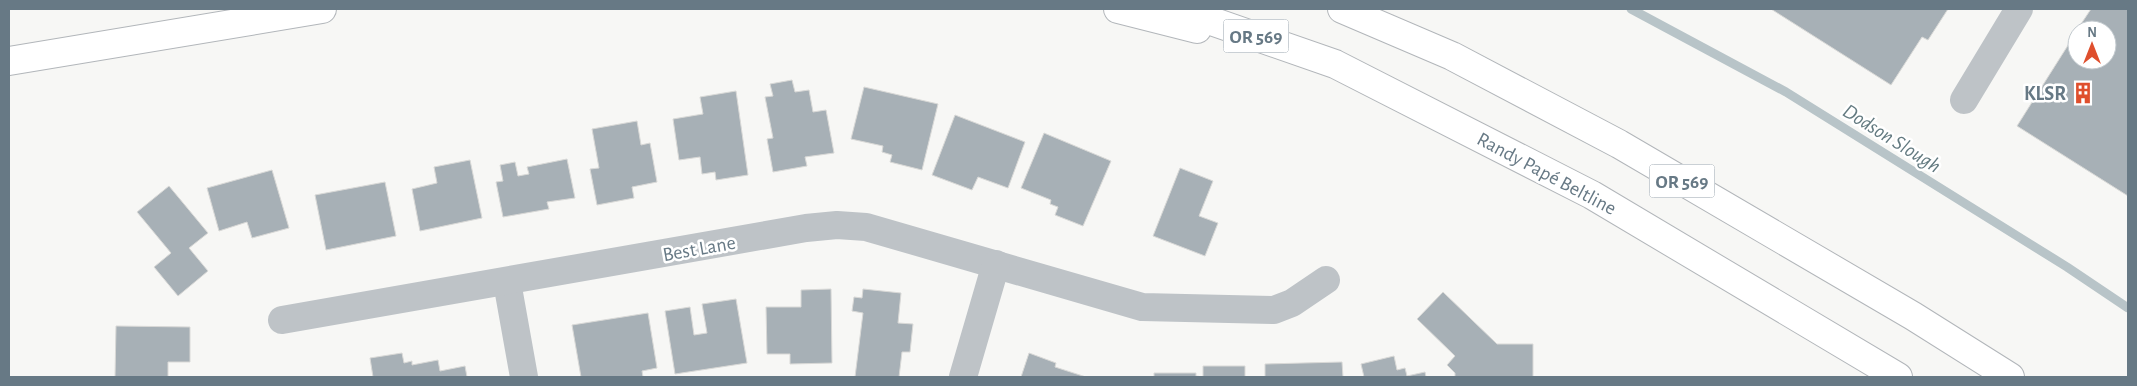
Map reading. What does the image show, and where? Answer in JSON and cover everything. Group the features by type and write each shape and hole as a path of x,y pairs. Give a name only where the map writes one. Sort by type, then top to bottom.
{"highway":[{"path":"9,61 322,9"},
{"path":"1118,9 1335,64"},
{"name":"Randy Papé Beltline","path":"1177,9 1335,64 1592,195 1898,377"},
{"name":"OR 569","path":"1342,9 1452,56 1619,144 1913,316 2010,377"}],"street":[{"path":"1964,100 2019,9"},
{"name":"Best Lane","path":"282,320 806,228 837,225 866,228 996,264 1130,305 1155,308 1274,310 1292,303 1326,280"},
{"path":"963,377 996,264"},
{"path":"507,282 524,377"}],"building":[{"path":"1771,9 1948,9 1928,40 1922,37 1891,85"},
{"name":"KLSR","path":"2091,9 2128,9 2128,196 2017,126 2067,47 2067,70 2117,70 2117,20 2084,20"},
{"path":"792,80 795,92 809,90 813,112 826,110 834,153 805,157 807,166 773,172 767,139 773,138 765,97 773,96 770,84"},
{"path":"864,87 938,104 922,170 890,162 892,155 882,152 883,146 851,139"},
{"path":"736,91 748,175 716,180 715,172 702,174 700,157 679,160 673,119 703,114 700,97"},
{"path":"955,115 1025,142 1008,188 978,177 972,190 932,175"},
{"path":"637,121 641,145 650,143 657,182 632,187 634,198 597,205 590,169 599,168 592,129"},
{"path":"1044,133 1111,161 1083,226 1055,215 1058,207 1050,204 1051,200 1021,188"},
{"path":"567,159 575,198 547,202 549,209 503,217 496,182 503,181 500,165 515,162 518,176 529,174 527,167"},
{"path":"470,160 482,218 420,231 412,189 437,183 434,167"},
{"path":"1180,168 1213,181 1199,216 1218,223 1205,256 1153,236"},
{"path":"272,170 289,228 252,238 247,222 219,231 207,188"},
{"path":"385,182 396,236 326,250 315,195"},
{"path":"169,186 208,233 189,248 208,271 178,296 154,267 171,253 137,212"},
{"path":"831,289 832,363 790,364 790,354 767,354 766,307 801,307 801,290"},
{"path":"863,289 901,293 898,323 913,324 910,352 902,352 899,377 855,377 863,313 852,311 854,297 862,298"},
{"path":"1443,292 1497,344 1533,344 1533,377 1455,377 1455,373 1447,365 1455,356 1417,319"},
{"path":"736,299 747,363 675,374 665,311 690,307 694,335 707,333 702,304"},
{"path":"648,313 657,368 642,371 643,377 581,377 572,325"},
{"path":"116,326 190,327 190,362 168,362 168,377 115,377"},
{"path":"402,353 404,363 412,361 412,365 438,360 440,371 465,366 467,377 373,377 370,358"},
{"path":"1029,353 1056,363 1055,367 1086,377 1021,377"},
{"path":"1394,356 1397,370 1405,368 1407,376 1425,372 1426,377 1364,377 1361,364"},
{"path":"1342,362 1343,377 1265,377 1265,364"},
{"path":"1203,366 1245,366 1245,377 1203,377"},
{"path":"1154,373 1196,373 1196,376 1203,377 1154,377"}],"waterway":[{"name":"Dodson Slough","path":"1631,9 1786,92 2067,267 2128,308"}],"place":[{"name":"KLSR","path":"2083,93"}]}
